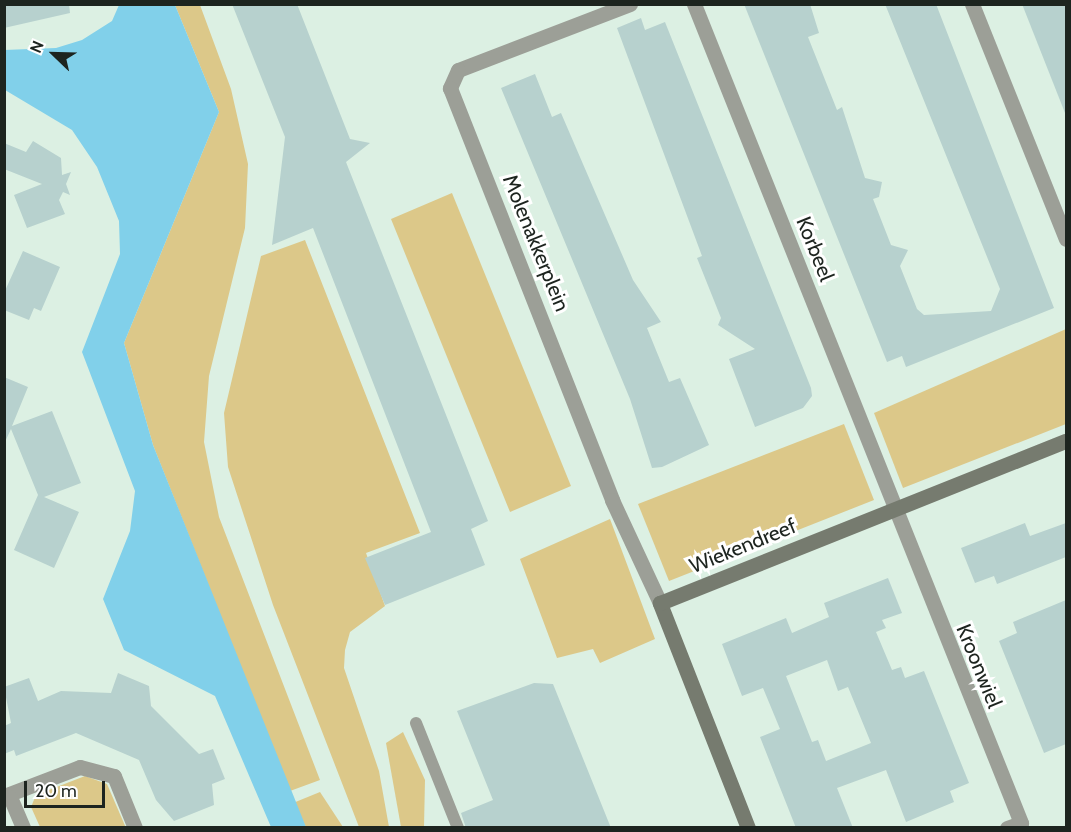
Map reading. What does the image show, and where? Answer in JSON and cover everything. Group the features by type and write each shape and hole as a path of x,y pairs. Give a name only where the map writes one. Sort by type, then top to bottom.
{"street":[{"name":"Molenakkerplein","path":"630,4 459,70 450,88 612,500 660,603"},
{"name":"Korbeel","path":"694,4 892,511"},
{"path":"972,4 1066,238"},
{"name":"Wiekendreef","path":"660,603 1066,441"},
{"name":"Kroonwiel","path":"892,511 1021,823 1007,828"},
{"path":"660,603 748,828"},
{"path":"23,828 7,796 80,767 114,776 135,828"}],"lane":[{"path":"416,723 458,828"}],"shaded area":[{"path":"175,5 200,5 231,89 248,164 245,228 209,376 204,442 219,517 320,780 290,791 153,445 124,343 219,112"},
{"path":"452,193 571,486 510,512 391,219"},
{"path":"305,240 420,533 366,553 385,606 350,632 345,650 344,668 379,771 389,827 359,827 273,605 228,467 224,413 261,256"},
{"path":"1066,329 1066,424 903,488 874,413"},
{"path":"844,424 874,500 669,581 638,504"},
{"path":"610,519 655,639 600,663 593,649 557,658 520,559"},
{"path":"403,732 425,780 424,827 401,827 386,743"},
{"path":"85,776 107,784 126,828 40,827 31,807 36,795"},
{"path":"320,792 343,827 306,827 293,803"}],"water":[{"path":"119,5 175,5 219,112 124,343 153,445 306,827 271,827 215,696 124,650 103,599 130,531 135,491 82,352 120,254 119,221 97,167 72,130 5,90 4,50 56,48 82,40 112,21"}],"building":[{"path":"4,4 69,4 70,13 4,28"},
{"path":"232,4 297,4 350,139 370,143 346,162 488,521 471,529 485,565 385,605 365,558 431,532 313,228 272,245 285,137"},
{"path":"744,4 810,4 819,33 808,37 837,110 842,107 865,178 882,182 879,197 873,199 891,245 908,250 900,266 917,309 924,315 991,311 1000,289 885,4 936,4 1054,308 906,367 902,356 887,362"},
{"path":"1022,4 1066,4 1066,113 1065,113"},
{"path":"641,18 645,30 665,22 811,388 812,396 803,408 755,427 729,359 755,349 718,325 721,318 697,258 702,256 617,28"},
{"path":"535,74 552,117 561,113 633,280 661,322 647,328 669,382 680,378 709,445 662,467 652,468 630,399 501,88"},
{"path":"33,141 61,158 62,175 71,172 66,184 70,195 63,192 59,200 65,214 27,228 14,195 42,184 4,169 4,143 26,152"},
{"path":"23,251 60,267 41,311 34,308 29,320 4,310 4,293"},
{"path":"4,377 28,387 12,426 52,411 81,483 44,497 79,512 54,568 14,550 38,495 11,429 4,444"},
{"path":"1025,523 1030,536 1066,523 1066,557 997,584 994,576 975,583 961,548"},
{"path":"888,578 902,613 882,620 886,628 876,632 892,670 901,667 905,678 924,671 969,783 950,791 954,802 906,822 886,770 837,788 853,828 796,828 760,737 780,729 763,688 742,696 722,644 786,618 792,633 829,617 824,603","holes":["827,660 838,691 848,687 871,743 826,761 818,740 812,742 786,676"]},
{"path":"1066,600 1066,744 1044,753 999,641 1017,633 1013,622"},
{"path":"118,673 149,686 151,706 199,754 213,749 225,779 212,784 214,805 174,821 156,800 139,760 76,733 16,756 14,750 4,754 4,726 11,723 4,687 29,678 38,701 61,691 111,693"},
{"path":"534,683 553,684 611,828 466,828 461,813 493,800 457,711"}]}
